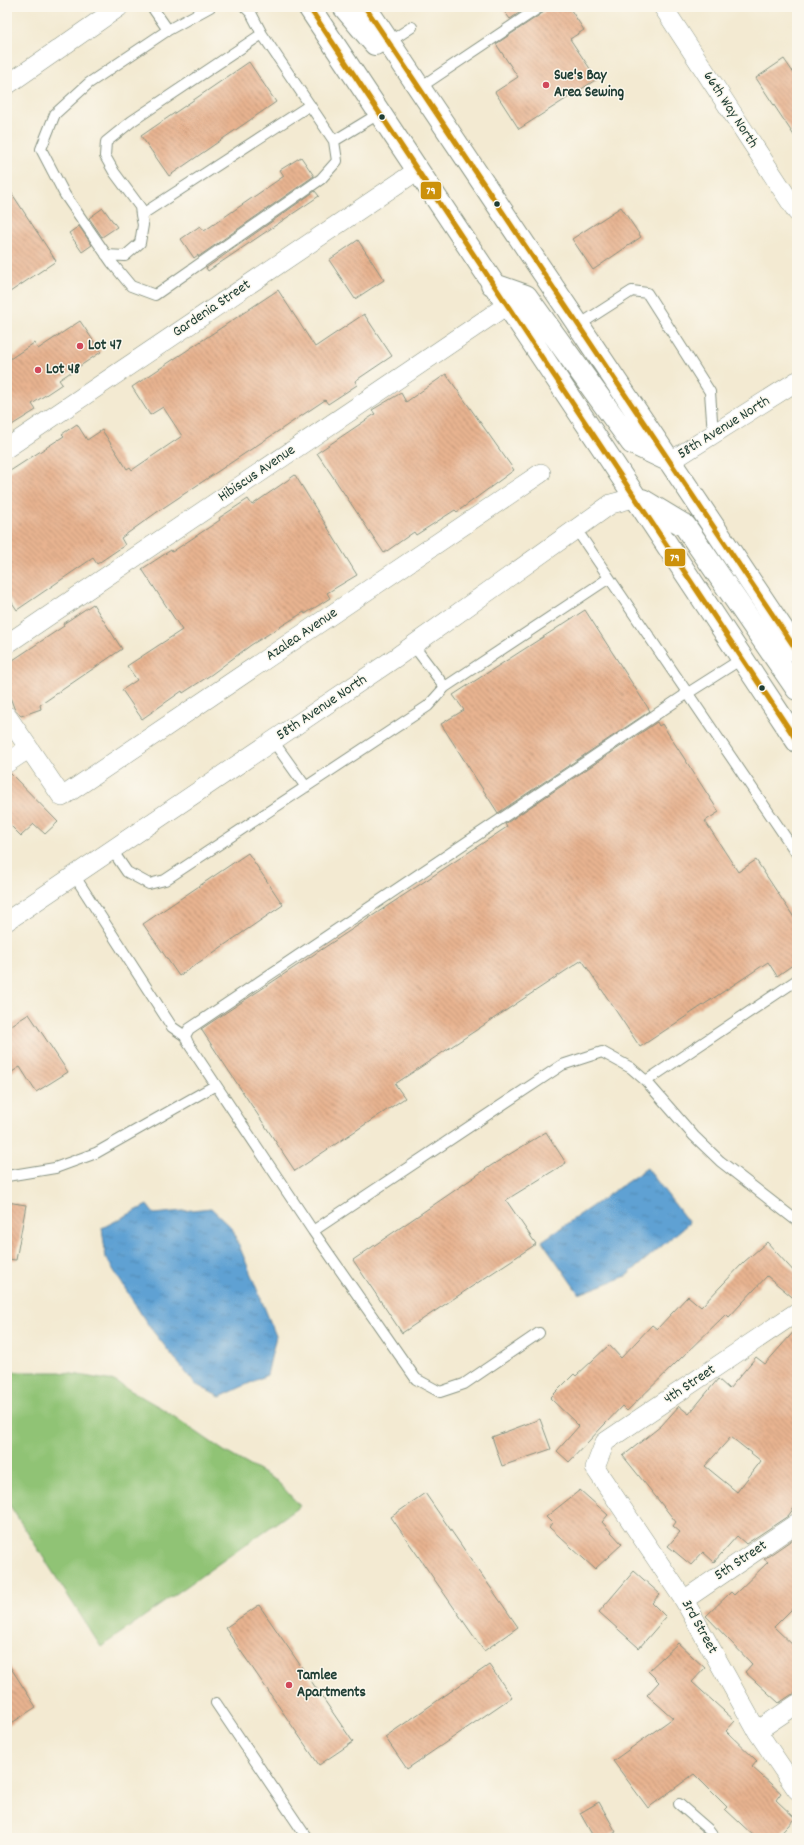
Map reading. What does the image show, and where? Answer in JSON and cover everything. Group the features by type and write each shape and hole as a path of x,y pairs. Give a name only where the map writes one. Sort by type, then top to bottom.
{"main road":[{"path":"309,7 492,284 637,498 797,741"},
{"path":"344,7 391,63 406,84 424,96"},
{"path":"365,7 671,461 797,651"},
{"path":"492,284 526,296 632,443 671,461"},
{"path":"637,498 685,526 797,690"}],"street":[{"path":"7,85 120,7"},
{"name":"66th Way North","path":"663,7 797,212"},
{"name":"Gardenia Street","path":"7,448 418,170"},
{"name":"Hibiscus Avenue","path":"7,644 507,305"},
{"name":"58th Avenue North","path":"671,461 797,381"},
{"name":"Azalea Avenue","path":"28,749 62,797 541,473"},
{"name":"58th Avenue North","path":"7,921 413,645 611,504 637,498"},
{"path":"7,716 28,749 7,763"},
{"name":"4th Street","path":"595,1468 605,1442 797,1312"},
{"name":"3rd Street","path":"595,1468 684,1600 757,1731 797,1790"},
{"name":"5th Street","path":"684,1600 797,1523"},
{"path":"757,1731 797,1704"}],"lane":[{"path":"152,7 168,30"},
{"path":"210,7 168,30 89,83 55,114 41,149 65,195 106,255 131,286 155,295 321,179 337,161 334,141 262,34 251,13 245,7"},
{"path":"424,96 540,7"},
{"path":"389,42 412,27"},
{"path":"106,255 125,256 140,243 143,225 140,207 114,172 105,156 106,142 132,121 262,34"},
{"path":"141,215 310,105"},
{"path":"334,141 380,113"},
{"path":"579,325 632,291 647,293 710,392 713,434"},
{"path":"576,529 797,854"},
{"path":"112,850 127,872 149,884 165,880 428,706 445,687 609,578"},
{"path":"413,645 445,687"},
{"path":"185,1036 189,1029 688,693 743,658"},
{"path":"273,741 306,787"},
{"path":"74,875 172,1027 185,1036 188,1043 313,1231 416,1379 440,1392 464,1384 539,1333"},
{"path":"646,1081 797,980"},
{"path":"313,1231 562,1066 602,1052 632,1068 646,1081 694,1136 720,1161 796,1219"},
{"path":"7,1176 55,1168 96,1153 216,1085"},
{"path":"216,1703 306,1838"},
{"path":"679,1804 709,1830 715,1838"}],"green space":[{"path":"7,1372 60,1372 114,1381 163,1409 224,1451 277,1481 300,1506 101,1647 7,1501"}],"water":[{"path":"647,1168 689,1223 626,1276 579,1294 542,1241"},
{"path":"147,1205 154,1214 211,1208 232,1228 276,1336 267,1375 220,1397 195,1384 148,1325 106,1258 102,1228"}],"building":[{"path":"501,7 528,7 510,19"},
{"path":"546,7 569,7 584,30 570,39 597,79 519,129 495,92 518,77 496,44 544,12"},
{"path":"784,59 797,78 797,140 756,78"},
{"path":"249,62 276,102 169,176 141,136"},
{"path":"301,157 314,176 198,257 198,255 194,258 181,239 200,226 204,231 284,176 280,170"},
{"path":"7,186 56,261 7,294"},
{"path":"315,191 319,196 208,271 206,268"},
{"path":"621,207 641,237 593,270 572,239"},
{"path":"103,208 117,227 102,237 89,218"},
{"path":"79,226 92,245 82,252 69,233"},
{"path":"358,240 384,280 355,299 329,260"},
{"path":"278,290 315,347 364,314 392,356 355,381 357,385 328,404 325,400 160,510 121,538 125,545 97,564 93,558 17,610 7,595 7,473 64,436 62,434 77,424 87,440 102,430 127,469 130,467 132,470 182,436 163,407 150,415 132,387"},
{"path":"80,321 101,352 59,380 62,384 32,404 36,410 7,428 7,361 34,343 38,349"},
{"path":"446,374 514,470 457,512 455,510 416,535 414,532 384,553 317,453 375,414 372,410 401,393 406,402"},
{"path":"295,475 357,575 327,593 330,598 305,614 304,612 251,645 212,674 183,693 182,691 142,719 122,690 137,680 127,666 182,630 142,569 171,550 172,552 220,520 219,518 248,499 252,505"},
{"path":"93,604 122,649 40,705 41,709 21,716 14,708 7,689 7,662 13,660 64,626 63,624"},
{"path":"585,610 650,711 498,813 441,724 464,710 453,695"},
{"path":"657,722 659,726 662,724 719,812 705,821 738,872 756,860 797,922 797,962 777,976 768,962 640,1047 582,960 395,1084 405,1098 295,1171 201,1029 507,827 505,824"},
{"path":"10,773 58,822 45,834 34,824 21,836 7,822 7,774"},
{"path":"248,853 283,905 179,976 143,924"},
{"path":"29,1014 68,1072 36,1092 20,1067 7,1075 7,1028"},
{"path":"546,1132 566,1163 506,1200 536,1244 402,1333 353,1260 492,1165"},
{"path":"7,1202 26,1205 16,1260 7,1259"},
{"path":"767,1242 797,1275 797,1301 767,1276 729,1317 726,1314 627,1411 622,1406 569,1462 557,1451 579,1426 550,1398 574,1374 576,1376 609,1345 621,1358 652,1325 657,1329 688,1296 701,1307 744,1262"},
{"path":"797,1328 797,1504 788,1516 746,1544 737,1536 714,1562 703,1552 691,1565 668,1546 680,1532 673,1526 676,1522 623,1456 661,1426 679,1406 689,1414 718,1379 729,1389 756,1357 765,1364","holes":["731,1437 761,1461 737,1492 705,1466"]},
{"path":"540,1419 551,1449 502,1466 492,1437"},
{"path":"580,1490 608,1515 602,1522 622,1544 595,1569 549,1527 552,1523 546,1517"},
{"path":"425,1493 518,1627 484,1651 391,1517"},
{"path":"796,1537 797,1604 774,1627 797,1649 797,1693 779,1703 745,1672 752,1664 706,1616 731,1592 734,1595 768,1562 764,1559"},
{"path":"634,1571 660,1594 652,1603 666,1617 639,1648 599,1612"},
{"name":"Tamlee Apartments","path":"259,1605 353,1742 319,1765 225,1628"},
{"path":"678,1643 705,1668 692,1682 735,1721 726,1731 757,1761 752,1767 781,1793 776,1800 795,1818 777,1838 756,1838 725,1809 727,1807 694,1774 648,1808 613,1761 673,1718 647,1695 659,1682 648,1671"},
{"path":"7,1662 36,1707 7,1726"},
{"name":"Tamlee Apartments","path":"489,1665 512,1697 407,1769 385,1737"},
{"path":"599,1802 616,1832 606,1838 594,1838 580,1813"}],"transit line":[{"name":"79","path":"309,7 797,741"},
{"name":"79","path":"365,7 797,651"}],"place":[{"name":"Sue's Bay Area Sewing","path":"546,85"},
{"name":"Lot 47","path":"80,346"},
{"name":"Lot 48","path":"38,370"},
{"name":"Tamlee Apartments","path":"289,1685"}]}
